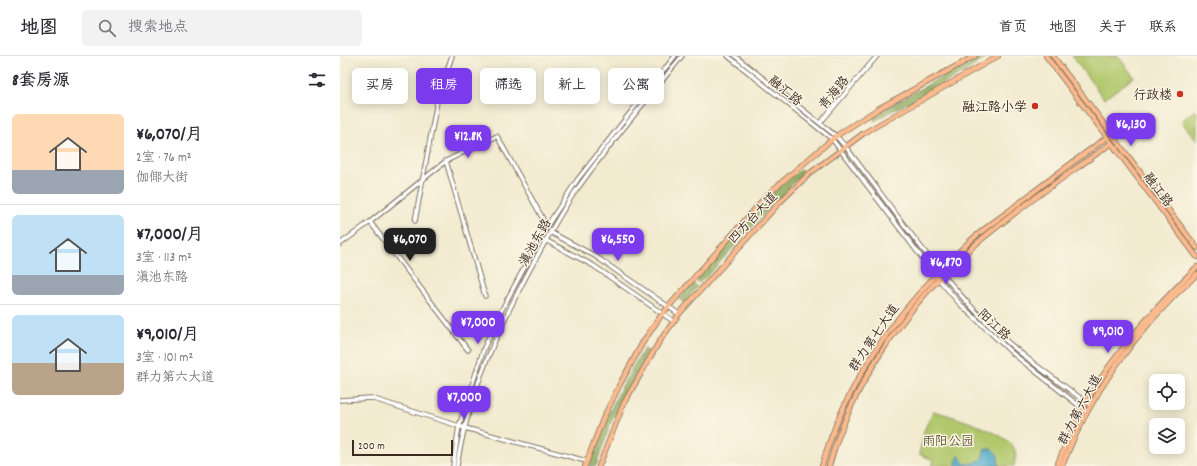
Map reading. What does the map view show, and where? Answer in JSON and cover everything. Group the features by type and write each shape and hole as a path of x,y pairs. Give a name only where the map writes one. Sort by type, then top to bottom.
{"main road":[{"name":"四方台大道","path":"586,464 603,419 643,342 668,306 769,193 834,138 883,106 976,56"},
{"name":"四方台大道","path":"599,466 624,403 650,356 679,314 779,203 809,174 840,149 887,118 998,56"},
{"name":"融江路","path":"1046,56 1110,144 1197,257"},
{"name":"融江路","path":"1052,56 1197,248"},
{"name":"群力第七大道","path":"822,466 830,439 858,379 891,327 913,299 967,243 1106,138"},
{"name":"群力第七大道","path":"828,466 834,444 865,379 892,337 919,302 976,244 1110,144"},
{"name":"群力第六大道","path":"1057,466 1098,382 1134,332 1197,267"},
{"name":"群力第六大道","path":"1088,404 1138,335 1170,300 1197,274"},
{"name":"群力第六大道","path":"1062,466 1085,410"}],"street":[{"path":"415,220 438,96 452,56"},
{"name":"滇池东路","path":"453,466 459,426 487,343 500,313 545,229 578,179 675,56"},
{"name":"滇池东路","path":"457,466 465,428 492,346 550,232 583,181 682,56"},
{"name":"融汇路","path":"728,56 834,138"},
{"name":"融汇路","path":"735,56 820,123 834,138"},
{"name":"青海路","path":"820,123 877,56"},
{"path":"340,244 446,161 497,136 543,219"},
{"name":"阳江路","path":"834,138 845,146 964,299 1005,340 1088,404"},
{"name":"阳江路","path":"834,138 840,149 935,275 960,304 992,336 1085,410"},
{"path":"446,161 484,296"},
{"path":"370,222 468,350"},
{"path":"545,229 595,256 679,314"},
{"path":"541,237 594,266 674,321"},
{"path":"340,400 371,398 586,464"}],"green space":[{"path":"980,56 988,56 965,72 874,121 873,117 895,103"},
{"path":"1072,56 1118,56 1134,77 1104,99"},
{"path":"1195,110 1197,112 1197,141 1181,121"},
{"path":"800,170 803,172 779,199 775,201 770,198 772,194"},
{"path":"766,201 770,206 765,213 699,283 696,280"},
{"path":"693,283 697,287 684,303 679,299"},
{"path":"644,349 648,351 610,425 596,466 589,466 612,406"},
{"name":"雨阳公园","path":"933,411 977,425 1001,436 1009,442 1015,450 1016,455 1014,466 932,466 934,461 919,454 924,431"}],"water":[{"path":"985,449 993,449 998,456 999,466 955,466 959,455 964,464 974,463 981,460"}],"place":[{"name":"行政楼","path":"1180,94"},
{"name":"融江路小学","path":"1035,106"}]}
